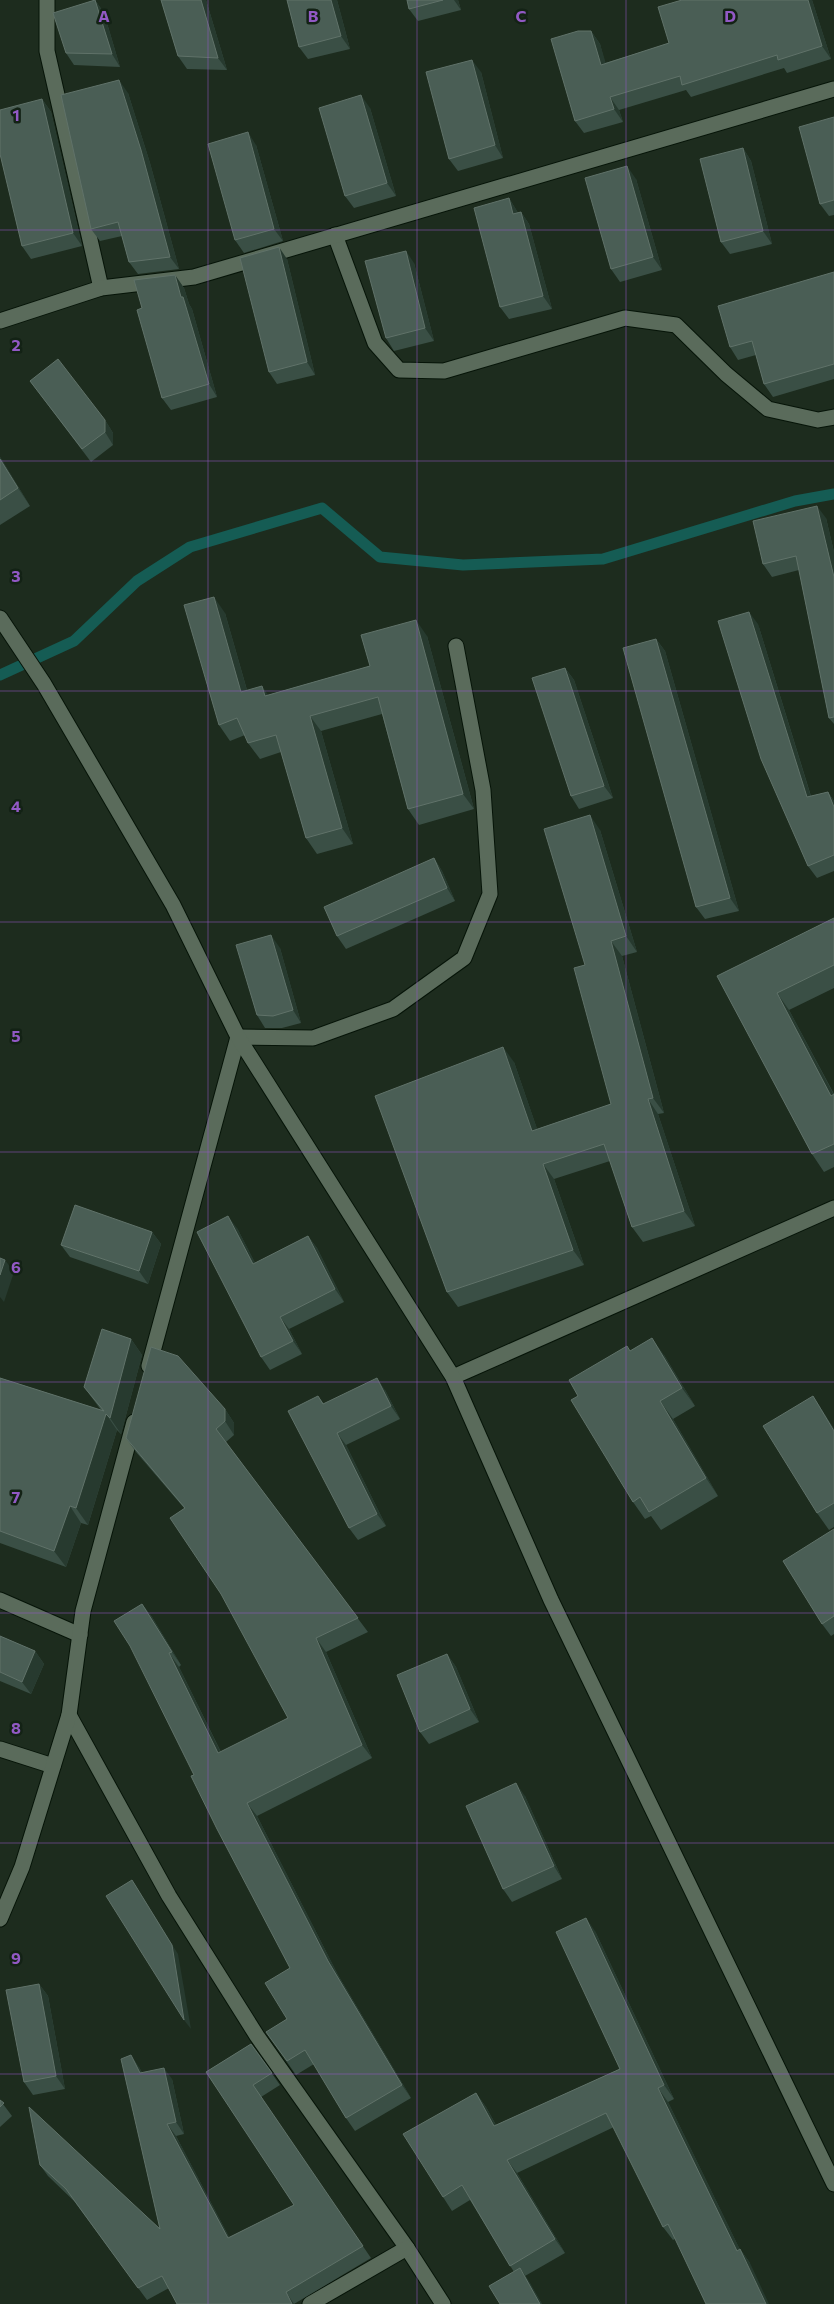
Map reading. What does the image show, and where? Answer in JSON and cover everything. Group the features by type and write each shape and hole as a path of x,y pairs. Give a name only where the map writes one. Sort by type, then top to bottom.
{"street":[{"path":"47,0 47,51 101,288"},
{"path":"0,321 101,288 194,277 834,89"},
{"path":"335,235 375,343 398,370 444,371 625,318 676,325 726,374 768,409 818,420 834,417"},
{"path":"0,618 44,684 173,905 238,1036 453,1377 551,1600 834,2184"},
{"path":"238,1036 313,1038 393,1009 464,958 490,894 483,790 456,646"},
{"path":"146,1379 238,1036"},
{"path":"453,1377 834,1208"},
{"path":"0,1919 22,1867 68,1715 83,1612 138,1408"},
{"path":"0,1600 80,1636"},
{"path":"68,1715 169,1896 252,2027 407,2248 443,2304"},
{"path":"0,1749 53,1766"},
{"path":"310,2304 407,2248"}],"building":[{"path":"95,0 112,54 66,53 53,13"},
{"path":"161,0 201,0 218,58 178,56"},
{"path":"287,0 331,0 341,36 299,47"},
{"path":"407,0 443,0 409,9"},
{"path":"682,0 808,0 822,46 778,60 777,55 682,85 680,76 610,97 614,109 575,121 551,39 578,31 591,31 601,65 669,43 658,7"},
{"path":"472,60 495,145 449,159 426,72"},
{"path":"119,80 141,150 170,257 129,262 118,222 91,229 61,95"},
{"path":"361,95 387,183 345,196 319,108"},
{"path":"42,99 73,233 22,246 0,154 0,110"},
{"path":"834,117 834,200 820,204 799,127"},
{"path":"248,132 274,229 235,240 208,144"},
{"path":"743,148 763,231 721,242 700,159"},
{"path":"627,166 653,257 611,269 585,178"},
{"path":"509,198 513,214 521,212 543,296 500,307 474,208"},
{"path":"279,247 307,362 269,372 240,258"},
{"path":"406,251 425,328 386,338 365,261"},
{"path":"834,272 834,364 764,384 752,341 730,347 718,306"},
{"path":"175,275 209,384 162,398 137,310 142,308 134,280"},
{"path":"58,359 105,420 105,432 82,449 30,381"},
{"path":"0,459 18,488 0,500"},
{"path":"817,506 834,577 834,717 829,718 796,556 763,564 753,521"},
{"path":"214,597 241,692 262,686 265,696 370,666 361,635 416,620 463,794 408,809 378,697 310,716 342,828 306,838 276,735 248,743 237,718 219,725 184,605"},
{"path":"749,612 807,797 828,792 834,807 834,855 808,866 761,759 718,621"},
{"path":"656,639 730,898 696,907 623,648"},
{"path":"565,668 604,786 571,796 532,678"},
{"path":"590,815 626,936 611,941 653,1098 648,1099 684,1211 632,1227 604,1144 543,1164 573,1250 447,1292 375,1096 503,1047 532,1131 611,1104 574,968 585,965 544,829"},
{"path":"434,858 447,888 337,936 324,907"},
{"path":"834,918 834,965 777,993 831,1096 834,1094 834,1144 812,1154 717,976"},
{"path":"271,935 293,1010 273,1016 257,1015 236,945"},
{"path":"75,1205 152,1232 139,1271 61,1245"},
{"path":"228,1216 253,1264 308,1236 335,1289 280,1317 293,1341 261,1357 197,1232"},
{"path":"0,1258 5,1260 0,1275"},
{"path":"102,1329 131,1339 110,1418 106,1414 76,1508 70,1506 54,1551 0,1531 0,1378 104,1411 84,1387"},
{"path":"652,1338 682,1388 660,1401 706,1478 649,1512 640,1497 633,1502 571,1400 578,1396 569,1380 627,1346 630,1351"},
{"path":"151,1347 178,1356 225,1409 225,1421 216,1429 358,1618 316,1638 362,1745 247,1803 328,1961 402,2085 346,2118 305,2050 287,2061 266,2032 287,2019 265,1983 290,1968 217,1829 191,1776 194,1775 130,1646 114,1621 142,1604 172,1652 169,1653 218,1753 288,1718 221,1594 170,1518 185,1508 126,1438"},
{"path":"377,1378 391,1406 337,1433 377,1514 349,1528 288,1411 318,1396 323,1404"},
{"path":"813,1396 834,1431 834,1503 817,1513 763,1426"},
{"path":"834,1529 834,1616 822,1624 783,1561"},
{"path":"0,1636 35,1651 22,1682 0,1672"},
{"path":"447,1654 470,1709 420,1732 397,1675"},
{"path":"516,1783 554,1866 503,1889 466,1806"},
{"path":"132,1880 172,1945 184,2020 106,1896"},
{"path":"586,1918 664,2085 658,2088 737,2251 740,2249 766,2304 706,2304 668,2224 663,2227 606,2113 507,2160 555,2239 510,2266 462,2185 443,2197 403,2134 476,2093 494,2126 620,2069 556,1932"},
{"path":"39,1984 56,2076 24,2082 6,1990"},
{"path":"251,2044 272,2073 253,2085 363,2246 286,2292 292,2304 177,2304 162,2276 138,2288 66,2189 40,2165 29,2107 160,2229 121,2059 131,2055 140,2073 164,2068 176,2122 167,2124 228,2238 294,2205 206,2072"},
{"path":"520,2268 540,2304 500,2304 489,2286"}],"waterway":[{"path":"0,675 74,641 137,581 190,547 322,508 380,557 463,565 603,559 795,501 834,494"}]}
